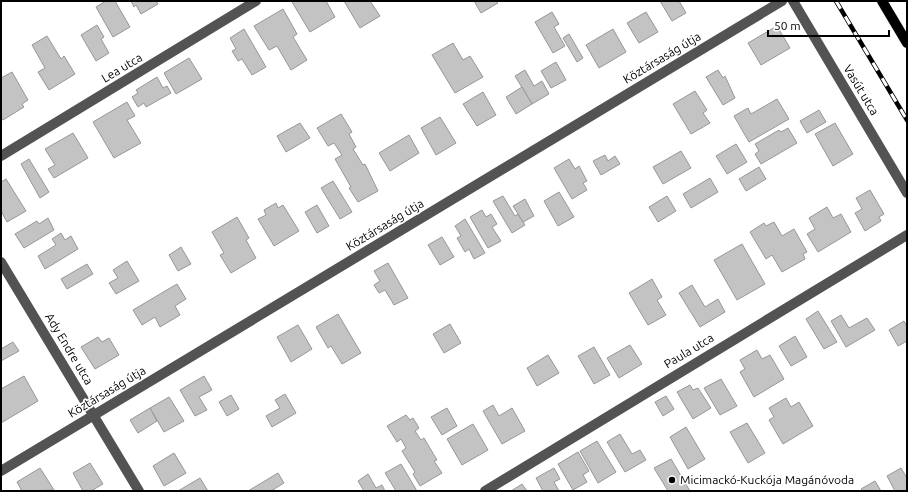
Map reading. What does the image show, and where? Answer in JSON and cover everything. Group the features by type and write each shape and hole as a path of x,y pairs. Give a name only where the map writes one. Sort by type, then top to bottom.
{"main road":[{"path":"882,1 907,43"}],"street":[{"name":"Lea utca","path":"1,156 256,1"},
{"name":"Köztársaság útja","path":"1,471 782,1"},
{"name":"Vasút utca","path":"793,1 907,193"},
{"name":"Paula utca","path":"485,491 907,235"},
{"name":"Ady Endre utca","path":"1,262 139,491"}],"building":[{"path":"106,1 115,1 130,27 113,37 96,7"},
{"path":"131,1 156,1 158,4 141,14 136,5 134,7"},
{"path":"326,1 335,17 310,32 292,2"},
{"path":"344,1 370,1 380,16 360,28"},
{"path":"474,1 496,1 498,3 481,13"},
{"path":"660,1 679,1 686,13 672,21"},
{"path":"283,9 297,34 293,37 307,60 291,70 277,46 269,50 254,26"},
{"path":"552,12 559,24 554,27 565,46 553,53 535,22"},
{"path":"646,12 658,32 639,43 627,23"},
{"path":"97,25 104,37 101,39 109,53 96,61 81,35"},
{"path":"777,26 790,48 761,65 748,43"},
{"path":"244,29 266,67 252,75 242,59 238,61 232,51 236,49 230,38"},
{"path":"613,29 626,52 599,68 586,45"},
{"path":"569,34 583,58 577,62 563,38"},
{"path":"47,36 61,59 64,56 75,74 49,90 38,72 45,68 32,45"},
{"path":"453,43 463,60 470,56 483,77 455,93 432,55"},
{"path":"189,58 202,79 176,94 164,73"},
{"path":"556,62 566,80 551,88 541,71"},
{"path":"525,70 534,86 542,81 549,94 532,104 515,76"},
{"path":"718,70 723,78 725,76 735,98 723,105 706,77"},
{"path":"12,72 28,100 22,104 24,107 3,120 1,117 1,78"},
{"path":"157,77 163,88 167,86 171,93 146,107 144,103 138,107 132,97 138,93 136,90"},
{"path":"522,87 532,104 516,114 506,97"},
{"path":"695,91 707,110 703,113 710,123 691,134 673,104"},
{"path":"483,92 496,115 477,126 463,104"},
{"path":"777,99 789,119 749,142 734,116 748,108 751,114"},
{"path":"127,102 135,116 127,120 141,143 114,158 93,122"},
{"path":"819,110 826,122 807,133 800,121"},
{"path":"341,114 352,132 349,134 356,147 353,149 363,165 365,164 378,191 358,202 349,188 351,187 335,159 342,155 334,143 328,146 317,128"},
{"path":"440,117 456,143 436,155 421,128"},
{"path":"300,123 310,138 286,152 277,136"},
{"path":"835,123 853,154 833,166 815,134"},
{"path":"788,128 797,143 761,164 755,154 759,151 755,144 779,130 781,132"},
{"path":"73,133 88,158 54,178 48,169 55,165 45,149"},
{"path":"409,135 419,153 390,171 379,153"},
{"path":"736,144 747,162 727,174 716,156"},
{"path":"681,151 691,168 663,184 653,167"},
{"path":"605,155 608,161 615,156 620,164 601,175 593,161"},
{"path":"29,159 49,192 40,198 21,164"},
{"path":"569,159 575,169 579,166 587,181 583,183 587,190 572,199 554,168"},
{"path":"759,167 766,179 746,191 739,179"},
{"path":"710,178 718,192 691,208 683,194"},
{"path":"6,179 26,211 7,222 1,211 1,182"},
{"path":"333,181 352,212 340,219 321,188"},
{"path":"870,190 884,214 879,217 881,221 865,231 855,213 862,209 856,198"},
{"path":"559,192 574,217 558,226 544,201"},
{"path":"503,196 515,216 518,214 525,225 512,233 493,201"},
{"path":"667,196 676,211 658,222 649,207"},
{"path":"525,199 534,216 523,222 513,206"},
{"path":"276,203 278,208 283,205 299,231 274,246 258,219 266,215 264,210"},
{"path":"317,205 329,226 317,233 305,212"},
{"path":"827,207 833,218 841,214 851,232 818,252 807,234 815,229 809,218"},
{"path":"482,210 486,217 491,214 497,224 492,227 501,241 488,248 470,217"},
{"path":"237,217 249,238 246,240 256,258 231,273 220,255 224,253 212,232"},
{"path":"48,218 54,230 24,248 15,234 37,221 39,224"},
{"path":"465,219 485,253 474,259 469,249 465,252 457,238 461,236 455,226"},
{"path":"774,222 782,236 794,229 807,252 803,254 805,259 782,272 772,255 766,259 750,232 764,223 766,226"},
{"path":"61,233 65,240 71,236 78,249 45,269 38,256 56,245 52,239"},
{"path":"442,237 454,257 440,265 428,245"},
{"path":"742,244 765,284 737,300 714,260"},
{"path":"181,247 191,264 178,271 169,255"},
{"path":"127,261 139,281 116,294 109,283 118,278 113,270"},
{"path":"388,263 408,298 394,305 385,290 379,293 374,285 380,281 374,271"},
{"path":"87,264 93,274 67,289 61,279"},
{"path":"652,279 662,297 657,300 666,315 648,325 629,293"},
{"path":"177,284 186,299 175,306 180,315 160,327 155,317 142,325 133,310"},
{"path":"692,285 705,307 718,299 725,312 700,327 679,293"},
{"path":"818,311 837,342 824,349 806,319"},
{"path":"338,314 361,353 342,364 331,346 328,348 316,327"},
{"path":"841,315 849,328 867,318 875,330 846,347 831,321"},
{"path":"904,321 907,327 907,341 898,346 889,330"},
{"path":"450,324 461,343 444,353 433,334"},
{"path":"298,325 312,349 291,362 277,337"},
{"path":"795,336 807,357 791,366 779,346"},
{"path":"98,337 102,342 109,338 119,355 95,369 81,347"},
{"path":"13,342 19,351 1,361 1,349"},
{"path":"630,345 642,364 619,378 607,358"},
{"path":"594,347 610,375 594,384 578,356"},
{"path":"757,350 762,359 770,355 784,379 754,397 740,372 745,369 740,360"},
{"path":"548,355 559,373 537,386 527,368"},
{"path":"24,376 38,401 1,423 1,389"},
{"path":"204,376 212,390 199,397 207,410 195,416 180,390"},
{"path":"721,379 737,406 720,415 704,388"},
{"path":"690,385 693,390 698,388 711,408 693,419 677,392"},
{"path":"285,394 296,413 272,427 266,416 280,408 275,400"},
{"path":"231,395 239,409 227,416 219,402"},
{"path":"666,396 674,409 663,416 655,402"},
{"path":"169,397 184,421 164,432 150,408"},
{"path":"786,398 791,407 799,402 813,426 783,444 769,420 774,417 769,408"},
{"path":"493,405 499,416 512,408 525,431 502,444 483,411"},
{"path":"150,408 157,421 138,433 130,420"},
{"path":"447,408 457,426 442,435 431,417"},
{"path":"406,415 410,420 413,418 419,428 415,431 421,440 424,438 437,460 434,461 442,473 420,486 413,474 415,472 402,451 406,448 401,439 397,442 387,426"},
{"path":"747,423 765,453 748,463 730,432"},
{"path":"473,424 488,450 462,465 447,439"},
{"path":"686,427 705,459 688,469 670,437"},
{"path":"620,434 632,454 640,450 646,460 625,472 607,442"},
{"path":"597,441 616,472 598,483 580,451"},
{"path":"578,452 589,471 583,475 587,482 573,490 558,464"},
{"path":"174,453 186,473 164,486 153,466"},
{"name":"Micimackó-Kuckója Magánóvoda","path":"671,459 690,491 668,491 654,468"},
{"path":"90,463 103,484 91,491 83,491 73,473"},
{"path":"401,464 417,491 396,491 385,473"},
{"path":"40,468 54,490 22,491 17,482"},
{"path":"554,468 560,479 554,482 559,491 543,491 536,478"},
{"path":"901,468 907,478 907,491 895,491 887,476"},
{"path":"278,473 284,483 271,491 248,491"},
{"path":"368,474 376,488 382,485 385,491 364,491 358,481"},
{"path":"200,478 208,491 178,491"},
{"path":"875,481 881,491 863,491 861,489"},
{"path":"522,484 527,491 511,491"}],"railway":[{"path":"836,1 907,120"}],"place":[{"name":"Micimackó-Kuckója Magánóvoda","path":"672,480"}]}
